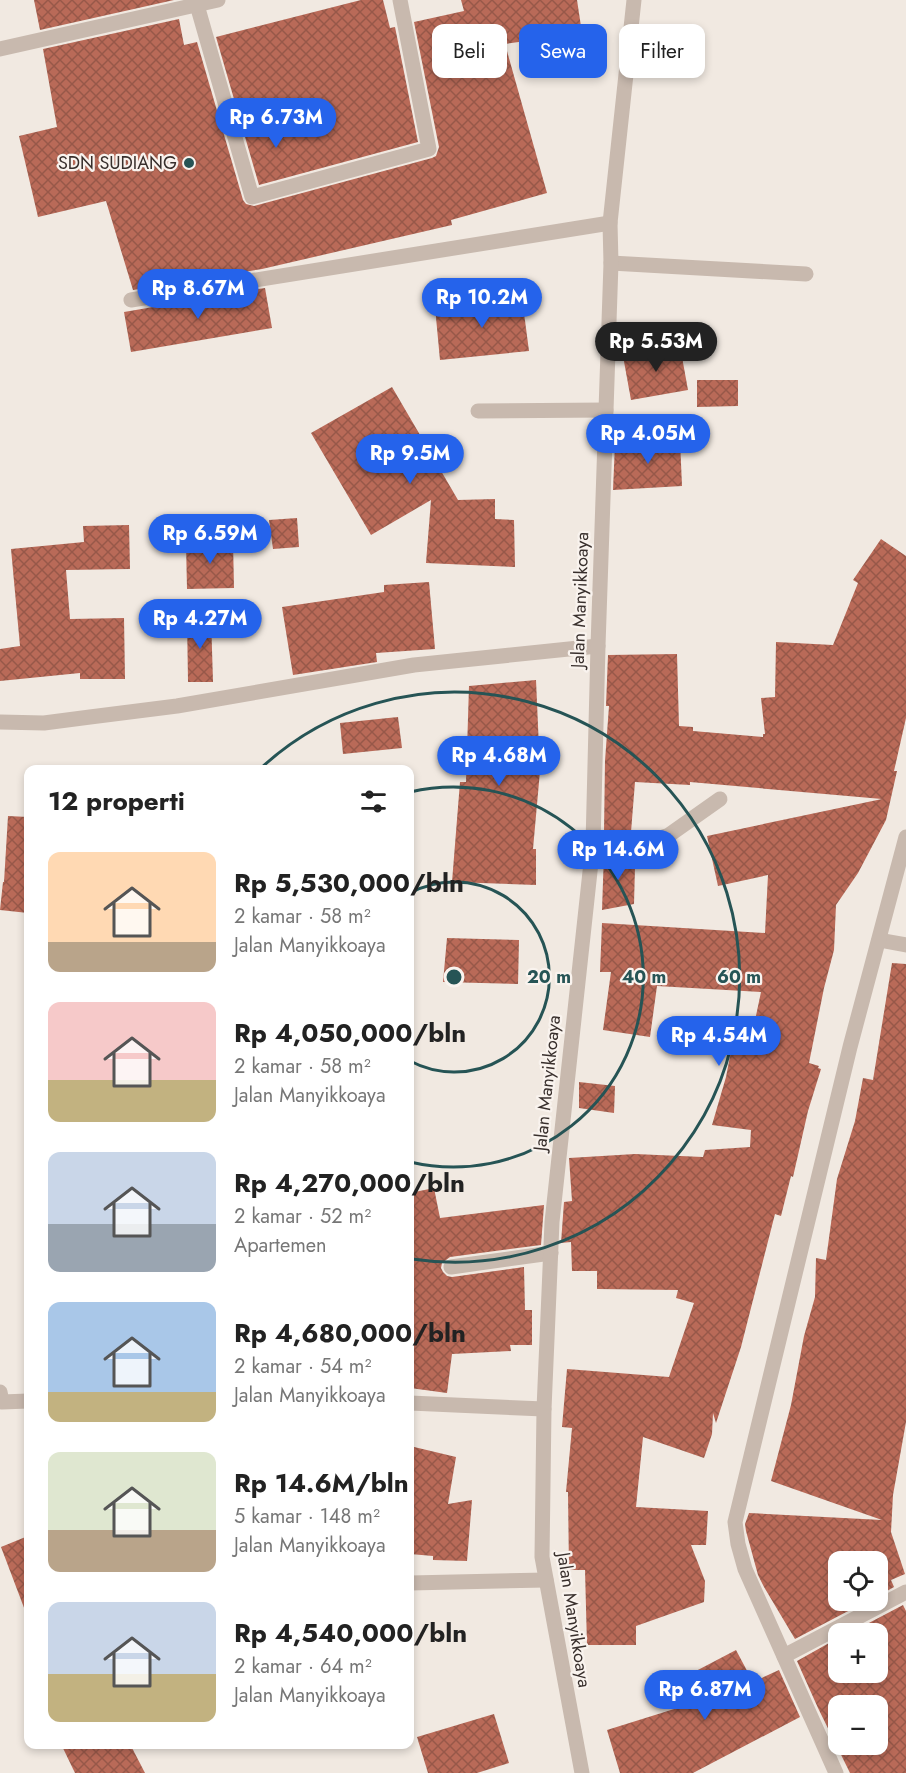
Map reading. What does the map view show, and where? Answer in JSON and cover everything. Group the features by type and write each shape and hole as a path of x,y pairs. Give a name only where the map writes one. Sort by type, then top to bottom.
{"street":[{"path":"0,49 218,0"},
{"path":"197,5 252,197 429,149 400,0"},
{"name":"Jalan Manyikkoaya","path":"582,1773 542,1557 544,1409 552,1222 593,844 611,263 610,223 634,0"},
{"path":"131,300 610,223"},
{"path":"611,263 806,274"},
{"path":"478,411 606,410"},
{"path":"0,722 44,723 177,706 414,665 598,646"},
{"path":"593,844 662,838 720,799"},
{"path":"836,1773 745,1569 735,1522 850,1047 906,837"},
{"path":"879,940 906,945"},
{"path":"451,1266 551,1252"},
{"path":"0,1392 2,1402 24,1401"},
{"path":"414,1403 544,1409"},
{"path":"414,1583 546,1580"},
{"path":"784,1656 906,1592"}],"building":[{"path":"34,0 174,0 40,30"},
{"path":"361,0 383,0 390,28 395,27 418,142 259,185 216,37"},
{"path":"461,0 577,0 581,24 519,24 519,42 507,44 507,24 432,24 432,78 507,78 507,51 547,193 451,220 452,225 262,269 133,290 106,201 38,217 19,136 57,127 43,49 179,19 184,45 197,42 243,200 246,204 254,206 436,156 439,147 414,22 464,11"},
{"path":"265,288 272,328 131,352 124,312"},
{"path":"522,298 529,351 440,360 435,307"},
{"path":"680,346 688,390 631,400 623,356"},
{"path":"697,380 738,380 738,406 697,407"},
{"path":"392,387 458,500 495,499 495,519 514,520 515,567 426,563 431,500 371,535 311,433"},
{"path":"680,440 682,486 613,490 615,444"},
{"path":"297,518 299,547 273,549 269,520"},
{"path":"129,525 130,569 66,570 70,619 124,618 125,679 80,679 80,673 0,681 0,649 20,646 11,549 84,542 83,526"},
{"path":"881,539 906,556 906,718 886,820 858,873 836,905 834,950 809,1063 821,1069 808,1111 793,1177 791,1176 781,1216 775,1214 741,1347 716,1423 713,1413 712,1434 704,1458 643,1437 636,1507 708,1511 706,1545 691,1545 705,1581 704,1602 636,1626 636,1645 587,1645 585,1570 569,1570 568,1492 566,1492 572,1428 562,1427 567,1369 669,1377 694,1303 676,1298 678,1290 597,1289 597,1271 572,1271 571,1242 561,1243 564,1202 572,1201 569,1158 635,1154 703,1157 705,1150 750,1147 751,1130 712,1125 732,1046 749,1049 761,992 657,986 650,1037 603,1030 611,972 600,972 602,923 765,933 768,875 718,886 707,836 882,799 690,782 690,785 635,782 631,832 604,833 605,761 609,706 606,706 608,655 677,654 679,726 693,727 693,731 763,737 765,734 761,698 775,697 776,642 833,645 858,583 853,580"},
{"path":"233,541 234,588 187,589 186,543"},
{"path":"429,582 435,649 376,653 377,662 293,675 282,607 384,592 384,585"},
{"path":"187,618 211,618 213,682 188,682"},
{"path":"536,680 540,771 533,849 536,849 536,885 452,882 460,782 466,782 469,686"},
{"path":"398,717 402,748 343,754 340,723"},
{"path":"8,816 24,817 24,913 0,910"},
{"path":"630,851 629,867 635,867 634,904 602,910 604,853"},
{"path":"447,938 519,940 518,984 443,982"},
{"path":"892,963 906,964 906,1422 893,1495 891,1532 905,1574 891,1580 894,1587 888,1590 888,1551 828,1551 828,1611 848,1611 795,1639 758,1575 746,1531 745,1524 749,1513 882,1520 771,1481 815,1297 816,1258 826,1260 837,1179 855,1121 863,1078 873,1080"},
{"path":"579,1082 615,1086 614,1113 579,1108"},
{"path":"434,1188 440,1218 544,1205 541,1245 450,1257 442,1263 443,1272 452,1277 524,1267 525,1310 532,1310 532,1345 510,1345 511,1351 452,1354 447,1393 414,1389 414,1192"},
{"path":"414,1447 456,1457 448,1504 472,1500 467,1561 433,1560 433,1556 414,1554"},
{"path":"24,1538 24,1608 1,1547"},
{"path":"903,1605 906,1611 906,1773 850,1773 841,1755 888,1755 888,1695 828,1695 828,1728 797,1661 828,1644 828,1683 888,1683 888,1623 869,1623"},
{"path":"736,1650 753,1682 779,1670 800,1717 693,1773 620,1773 607,1730 687,1705 675,1682"},
{"path":"494,1714 509,1763 477,1773 428,1773 417,1737"},
{"path":"63,1749 133,1749 145,1773 75,1773"}],"place":[{"name":"SDN SUDIANG","path":"189,163"}]}
